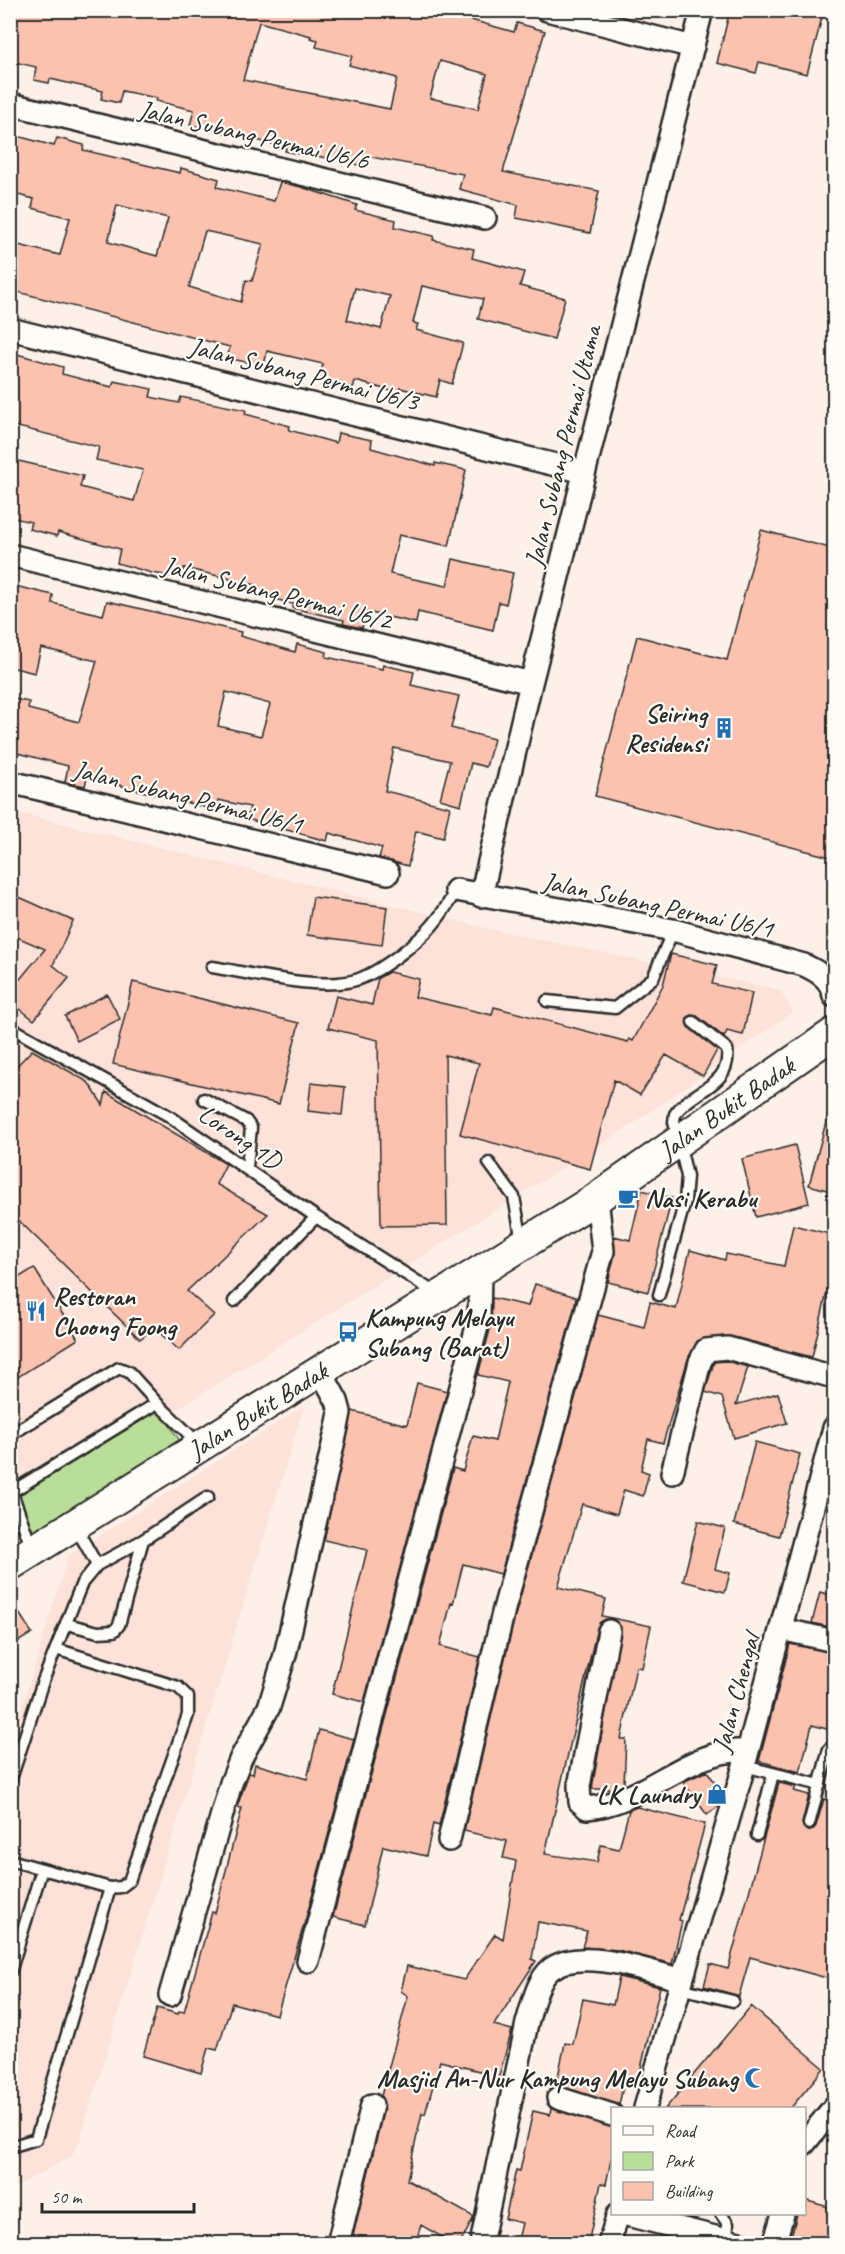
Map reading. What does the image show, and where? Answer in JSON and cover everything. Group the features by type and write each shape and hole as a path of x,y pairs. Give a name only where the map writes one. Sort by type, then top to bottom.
{"main road":[{"name":"Jalan Bukit Badak","path":"17,1559 75,1526 202,1447 438,1295 480,1273 597,1198 834,1033"}],"street":[{"path":"547,10 693,47"},
{"name":"Jalan Subang Permai Utama","path":"481,896 531,683 702,10"},
{"name":"Jalan Subang Permai U6/6","path":"10,104 485,218"},
{"name":"Jalan Subang Permai U6/3","path":"10,329 584,472"},
{"name":"Jalan Subang Permai U6/2","path":"10,555 531,683"},
{"name":"Jalan Subang Permai U6/1","path":"10,782 388,873"},
{"name":"Jalan Subang Permai U6/1","path":"456,890 673,930 804,965 819,972 832,984 834,996"},
{"path":"450,1840 504,1609 603,1251 597,1198"},
{"path":"308,1961 479,1319 480,1273"},
{"path":"672,1473 700,1362 706,1350 727,1348 834,1377"},
{"path":"171,1995 231,1783 240,1758 269,1707 285,1655 340,1412 321,1372"},
{"name":"Jalan Chengal","path":"646,2107 781,1629 830,1468 834,1428"},
{"path":"781,1629 834,1641"},
{"path":"609,1631 579,1786 580,1802 587,1808 623,1800 720,1752 746,1759"},
{"path":"481,2244 527,2023 536,1993 551,1969 572,1961 611,1961 681,1984"},
{"path":"558,2098 611,2115"},
{"path":"338,2244 372,2105"},
{"path":"806,2142 834,2107"},
{"path":"609,2244 618,2215"},
{"path":"626,2215 735,2241"},
{"path":"774,2244 783,2215"}],"lane":[{"path":"212,967 316,983 357,980 384,967 426,934 441,918 456,890"},
{"path":"547,1001 615,1008 654,978 673,930"},
{"path":"659,1295 685,1202 687,1176 680,1139 674,1122 675,1114 725,1073 729,1061 727,1049 693,1022"},
{"name":"Lorong 1D","path":"10,1027 169,1116 316,1216 438,1295"},
{"path":"204,1099 246,1121 251,1128 247,1167"},
{"path":"489,1163 514,1197 520,1220 522,1245"},
{"path":"234,1301 316,1216"},
{"path":"10,1435 119,1368 129,1372 202,1447"},
{"path":"17,1559 12,1489 157,1403"},
{"path":"10,1782 56,1649 82,1583 97,1565 143,1540 208,1497"},
{"path":"75,1526 97,1565"},
{"path":"67,1624 98,1632 114,1631 118,1625 143,1540"},
{"path":"10,1860 110,1888 122,1887 129,1881 188,1715 189,1696 178,1688 56,1649"},
{"path":"809,1824 829,1749"},
{"path":"746,1759 773,1774 820,1785"},
{"path":"757,1834 773,1774"},
{"path":"10,1972 42,1869"},
{"path":"10,2147 36,2139 110,1888"},
{"path":"681,1984 733,2001"},
{"path":"722,2215 735,2241"}],"shaded area":[{"path":"11,811 486,928 780,990 793,1012 627,1128 11,1513"},
{"path":"304,1406 80,2140 71,2157 11,2189 11,1744 68,1556"}],"green space":[{"path":"160,1410 183,1446 33,1534 19,1493"}],"building":[{"path":"10,10 454,10 453,15 514,32 517,23 545,31 503,172 599,191 590,233 516,218 518,205 459,189 463,174 366,156 364,166 285,151 286,147 190,125 194,110 156,101 157,98 122,91 119,103 101,99 103,91 50,79 49,83 34,80 36,67 10,61","holes":["259,22 311,36 310,38 318,40 316,47 352,56 349,65 397,78 390,109 243,80","440,61 487,74 478,109 430,98"]},
{"path":"730,10 824,10 807,74 759,62 756,73 717,63"},
{"path":"10,134 54,146 57,138 84,145 83,150 180,173 181,168 219,179 217,187 274,201 280,182 301,187 357,205 355,210 396,220 395,227 434,236 433,240 474,249 472,258 524,272 520,286 565,298 554,339 478,319 483,299 422,286 413,323 418,324 416,330 463,343 452,384 440,380 436,397 400,388 399,393 355,381 353,388 319,379 323,364 267,351 264,366 227,358 230,347 10,290 10,243 60,255 70,218 32,208 34,199 10,193","holes":["117,205 168,218 157,256 108,242","205,231 263,244 252,281 246,280 241,302 189,287","355,288 390,296 381,329 347,320"]},
{"path":"10,352 63,367 62,374 112,387 114,381 152,389 150,397 179,403 181,397 246,410 245,414 290,426 289,430 336,443 338,433 372,440 371,448 435,466 435,463 466,470 449,546 399,535 390,574 447,586 453,559 513,573 506,604 499,602 493,630 418,612 416,623 366,612 362,628 343,624 344,620 292,608 293,604 253,593 256,585 184,568 182,578 152,573 117,563 120,549 58,532 57,536 29,529 31,522 10,517 10,459 83,476 80,487 134,501 143,470 96,460 99,447 10,425"},
{"name":"Seiring Residensi","path":"761,530 834,549 834,858 595,796 637,636 727,660"},
{"path":"15,586 53,595 52,603 103,615 107,601 241,632 240,636 295,652 297,644 327,652 326,657 382,669 383,665 414,672 411,685 459,696 451,728 494,739 486,767 471,763 461,805 440,799 450,761 394,748 385,791 450,807 443,838 416,831 408,866 379,858 382,848 329,833 327,841 247,819 250,807 218,800 216,810 87,777 85,786 65,782 68,766 10,751 10,698 29,702 28,709 79,722 97,661 41,648 35,673 10,667 10,607","holes":["226,692 270,704 261,736 218,726"]},
{"path":"10,893 73,921 53,965 69,978 34,1020 10,1001 10,991 45,949 10,934"},
{"path":"313,897 387,907 382,945 307,935"},
{"path":"671,954 717,965 712,984 752,993 743,1035 727,1031 724,1037 697,1016 691,1015 687,1018 688,1027 717,1050 703,1076 666,1055 640,1095 614,1080 590,1169 460,1134 479,1063 445,1055 447,1225 381,1226 378,1040 328,1028 336,996 372,1005 378,978 389,972 419,979 415,997 492,1015 494,1007 628,1042 629,1039 633,1041 663,985"},
{"path":"133,982 299,1023 279,1104 113,1064"},
{"path":"107,994 120,1019 77,1041 65,1016"},
{"path":"32,1050 88,1082 103,1105 106,1092 226,1164 216,1184 268,1214 187,1291 214,1315 179,1350 154,1328 140,1339 10,1212 10,1073"},
{"path":"311,1083 345,1087 342,1115 308,1111"},
{"path":"829,1111 834,1111 834,1192 809,1185"},
{"path":"795,1145 809,1203 756,1217 742,1159"},
{"path":"642,1190 672,1198 648,1292 608,1282 615,1254 614,1236 630,1240"},
{"path":"793,1225 834,1235 834,1262 812,1357 730,1336 698,1340 688,1359 663,1443 648,1439 641,1470 649,1473 643,1496 624,1490 617,1514 582,1504 558,1587 606,1599 602,1616 651,1626 642,1668 636,1667 621,1739 626,1739 624,1784 612,1789 592,1789 621,1627 611,1618 600,1622 597,1628 545,1854 597,1862 601,1845 619,1849 629,1810 637,1807 705,1824 679,1920 682,1921 672,1964 618,1950 582,1947 587,1931 538,1922 532,1959 536,1961 494,2025 512,2030 499,2076 440,2061 425,2114 422,2113 407,2180 474,2217 460,2244 454,2244 421,2225 415,2244 351,2244 384,2108 381,2096 408,1996 401,1991 407,1966 464,1980 495,1934 503,1939 516,1861 503,1858 507,1841 464,1831 516,1612 598,1315 644,1327 650,1302 676,1309 690,1250 725,1260 726,1254 784,1266"},
{"name":"Restoran Choong Foong","path":"34,1268 78,1339 10,1382 10,1283"},
{"path":"535,1284 576,1297 574,1309 501,1574 463,1564 453,1604 451,1603 440,1646 480,1657 439,1826 433,1824 426,1856 383,1846 365,1925 333,1917 453,1468 463,1471 473,1436 495,1441 508,1382 478,1375 491,1326 492,1298 528,1306"},
{"path":"726,1361 748,1367 736,1405 778,1393 787,1423 734,1438 722,1397 705,1392 714,1362"},
{"path":"417,1383 447,1391 364,1702 332,1694 367,1550 324,1540 352,1411 407,1425"},
{"path":"755,1442 800,1454 779,1536 734,1524"},
{"path":"698,1521 725,1528 715,1569 730,1573 725,1592 683,1581"},
{"path":"820,1592 834,1596 834,1628 812,1623"},
{"path":"10,1599 32,1633 10,1647"},
{"path":"790,1644 834,1653 834,1731 812,1725 800,1772 759,1761"},
{"path":"319,1730 354,1739 308,1911 277,2015 232,2003 217,2050 208,2048 201,2073 143,2056 157,2008 178,2014 179,2011 184,2012 212,1912 215,1913 242,1808 237,1807 249,1773 253,1774 255,1764 307,1779"},
{"path":"707,1771 723,1794 719,1806 707,1815 683,1782"},
{"path":"779,1783 796,1787 794,1791 809,1795 802,1823 807,1831 811,1831 816,1826 824,1799 834,1802 834,1980 750,1957 739,1996 704,1986 710,1964 728,1969"},
{"path":"619,1977 660,1987 638,2081 625,2078 619,2105 556,2086 565,2043 573,2044 583,1999 613,2005"},
{"path":"751,2006 824,2068 792,2107 667,2107"},
{"path":"551,2108 611,2127 611,2160 606,2184 601,2183 588,2244 517,2244 522,2223 505,2219 516,2170 520,2171 533,2111 550,2115"},
{"path":"806,2201 832,2208 830,2215 834,2216 834,2244 789,2244 797,2215 806,2215"}],"place":[{"name":"Seiring Residensi","path":"724,728"},
{"name":"Nasi Kerabu","path":"628,1198"},
{"name":"Restoran Choong Foong","path":"36,1311"},
{"name":"Kampung Melayu Subang (Barat)","path":"348,1332"},
{"name":"LK Laundry","path":"717,1794"},
{"name":"Masjid An-Nur Kampung Melayu Subang","path":"755,2078"}]}
